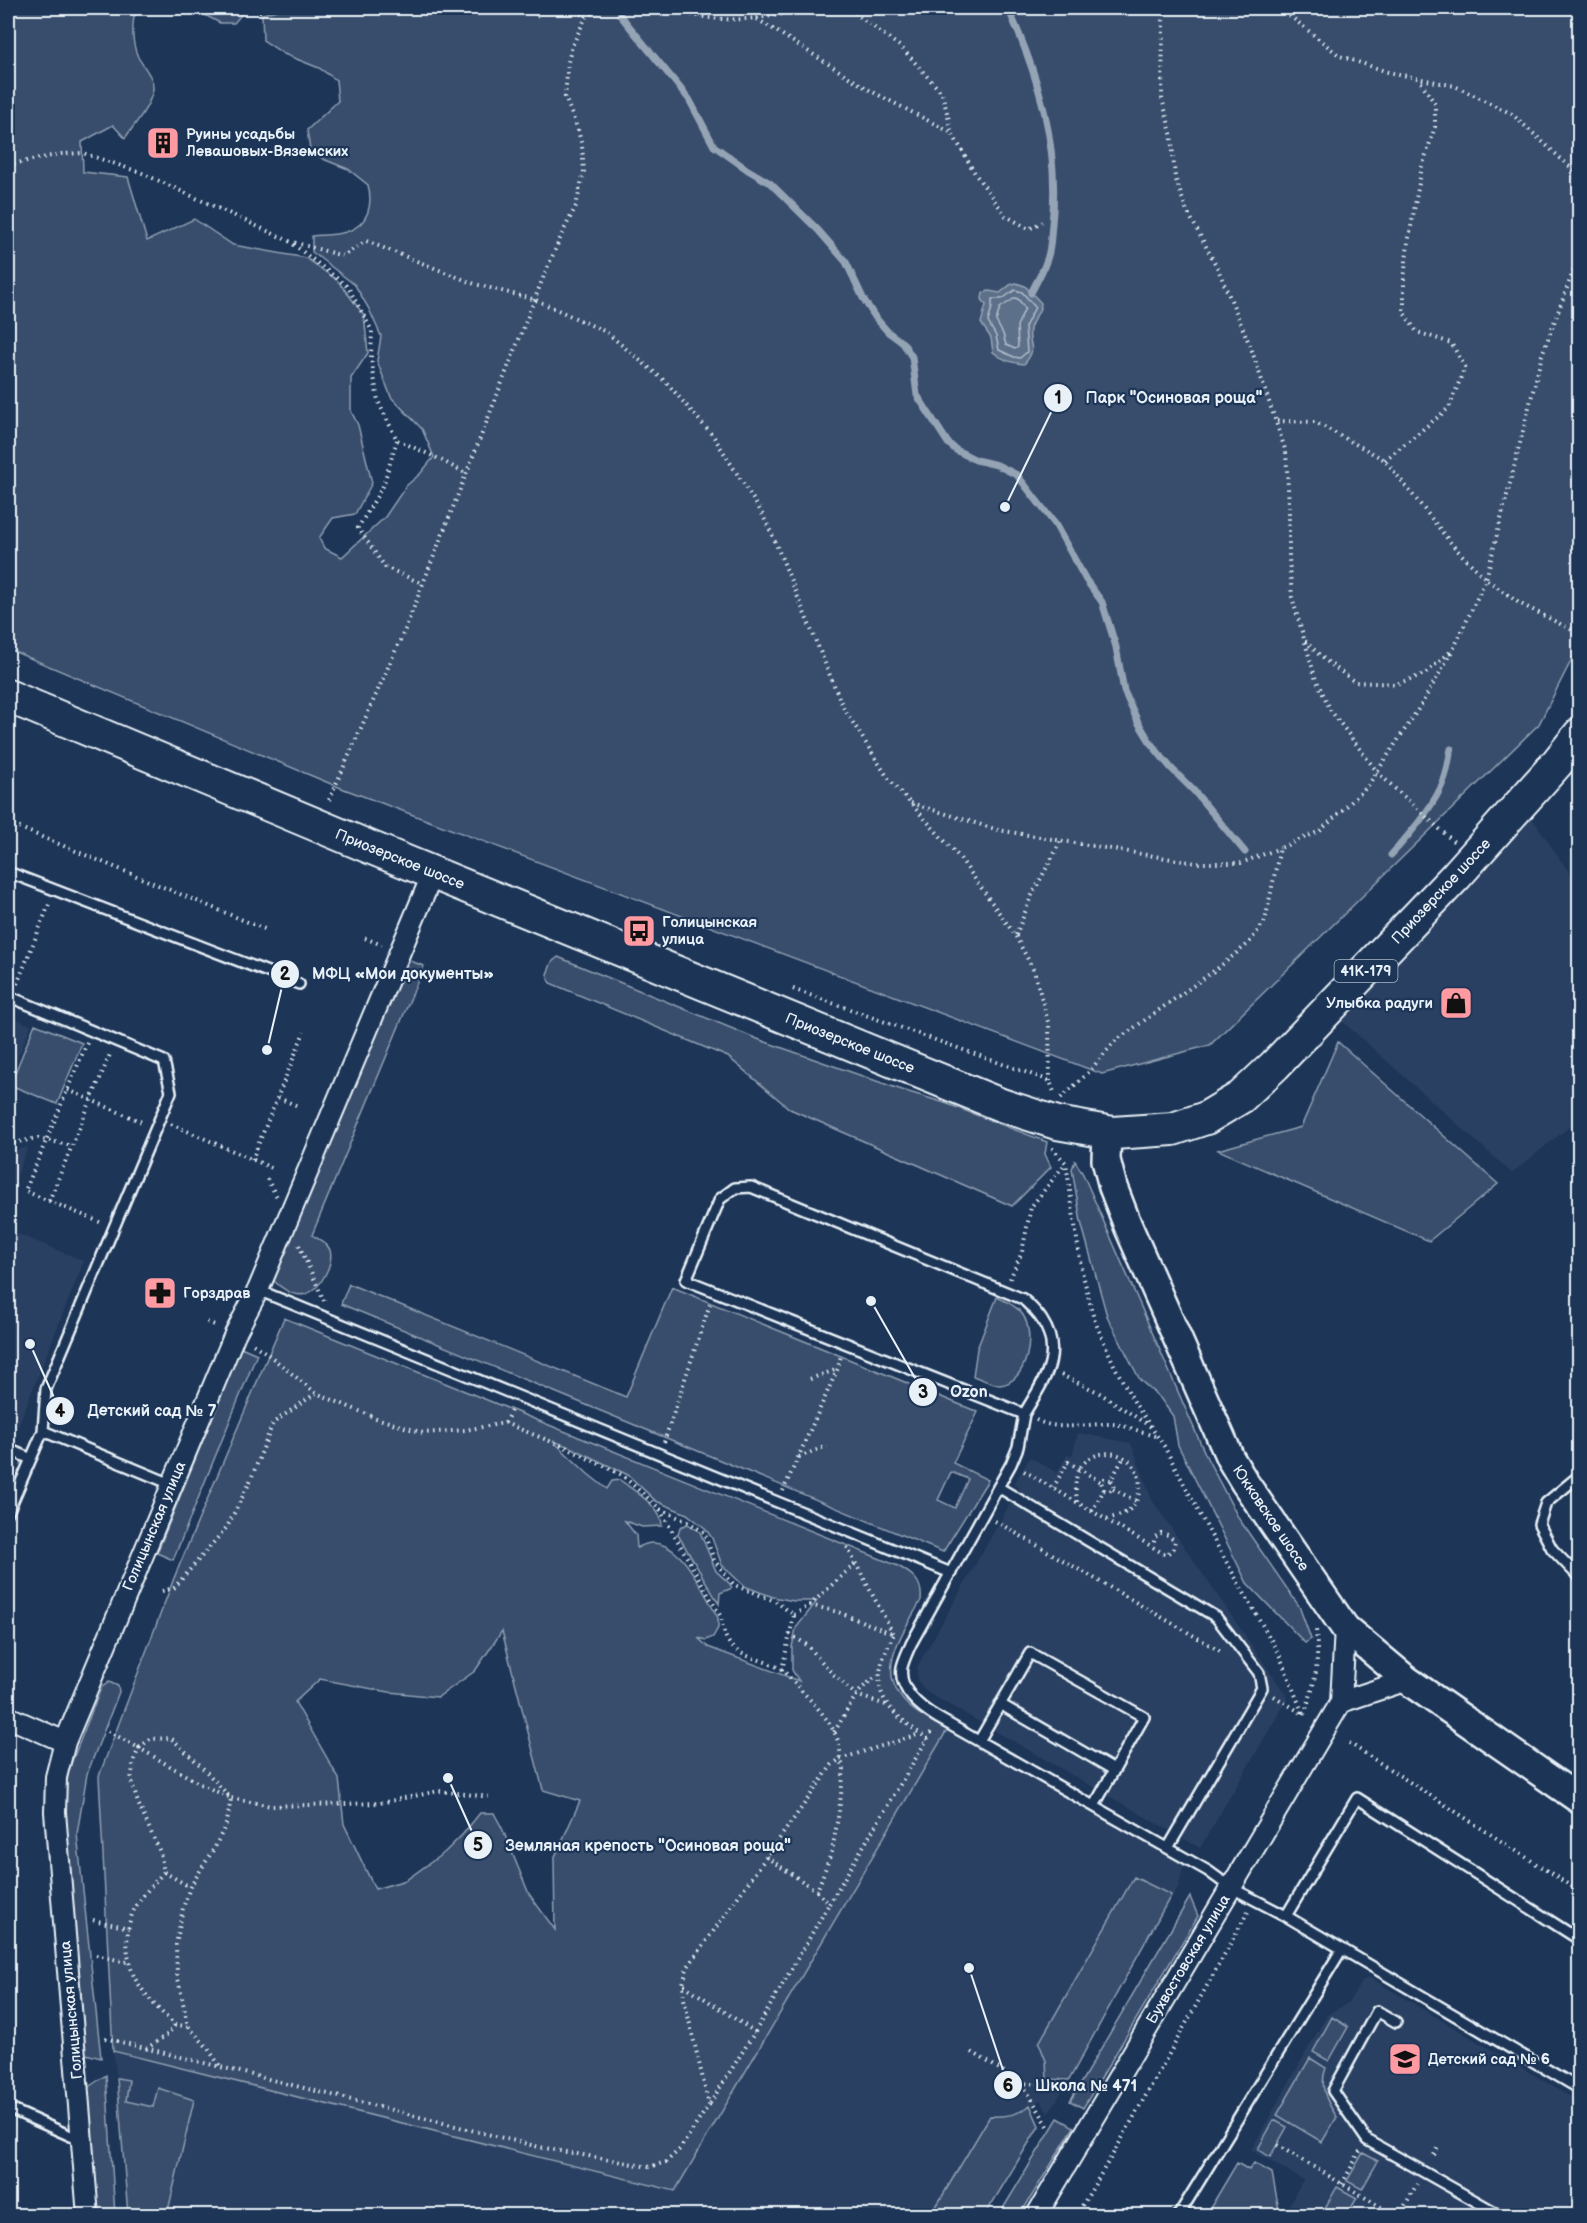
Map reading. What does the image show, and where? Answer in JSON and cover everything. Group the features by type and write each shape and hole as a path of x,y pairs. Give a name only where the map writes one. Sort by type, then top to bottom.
{"main road":[{"name":"Приозерское шоссе","path":"8,696 433,873 1001,1105 1057,1123 1107,1132 1173,1129 1206,1118 1241,1097 1275,1065 1472,859 1580,734"},
{"name":"Юкковское шоссе","path":"1107,1132 1106,1160 1113,1187 1230,1458 1245,1484 1345,1628 1407,1680 1580,1800"}],"street":[{"name":"Голицынская улица","path":"88,2216 55,1812 56,1777 65,1742 171,1484 235,1334 258,1290 433,873"},
{"name":"Бухвостовская улица","path":"1038,2215 1341,1702 1345,1628"},
{"path":"1341,1702 1407,1680"},
{"path":"8,1717 65,1742"}],"lane":[{"path":"8,872 299,984"},
{"path":"8,1512 43,1431 46,1389 171,1092 164,1061 10,997"},
{"path":"1024,1414 686,1281 720,1199 735,1188 751,1187 1023,1299 1042,1319 1052,1341 1050,1370 1024,1414 1018,1447 1011,1464 911,1644 902,1668 907,1692 926,1711 1208,1870 1230,1887 1286,1916 1580,2089"},
{"path":"258,1290 951,1573"},
{"path":"43,1431 171,1484"},
{"path":"8,1449 30,1459"},
{"path":"1580,1475 1546,1503 1539,1524 1552,1550 1580,1578"},
{"path":"998,1487 1216,1617 1259,1673 1262,1688 1168,1848"},
{"path":"979,1741 1030,1653 1144,1717 1094,1806"},
{"path":"1000,1704 1114,1770"},
{"path":"1286,1916 1357,1798 1580,1940"},
{"path":"1178,2216 1342,1949"},
{"path":"1396,2022 1377,2011 1333,2091 1366,2140 1502,2216"},
{"path":"8,2108 83,2141"}],"path":[{"path":"536,16 546,8"},
{"path":"571,8 586,17"},
{"path":"329,800 423,584 563,232 576,206 584,171 582,146 565,97 568,62 572,46 586,17 603,8"},
{"path":"668,8 712,19 758,19 808,8"},
{"path":"851,8 902,48 942,93 952,133 976,175 1006,216 1029,229 1042,222"},
{"path":"1166,8 1162,21 1162,98 1171,133 1175,177 1186,209 1218,269 1235,308 1277,421 1286,452 1292,597 1315,677 1331,711 1378,773 1472,859"},
{"path":"1280,8 1341,56 1388,72 1455,86 1512,114 1580,177"},
{"path":"758,19 871,91 952,133"},
{"path":"1385,460 1449,408 1465,368 1451,343 1417,332 1404,313 1404,279 1408,243 1422,167 1434,127 1435,104 1419,79"},
{"path":"8,165 61,154 83,153 142,173 289,241 343,256 366,241 475,284 536,300 606,332 666,382 714,437 760,510 843,707 888,778 960,858 1016,935 1034,971 1050,1025 1050,1081 1058,1101 1089,1072 1114,1042 1218,968 1249,943 1265,921 1280,848"},
{"path":"289,241 348,287 368,322 372,331 371,357 378,401 398,440 466,474"},
{"path":"911,803 998,830 1195,863 1241,863 1320,831 1367,787 1378,773 1453,650 1486,579 1542,355 1580,253"},
{"path":"1277,421 1315,422 1385,460 1455,548 1486,579 1520,603 1580,634"},
{"path":"398,440 383,486 358,528 385,567 423,584"},
{"path":"1304,640 1324,660 1355,681 1386,684 1396,684 1425,674 1453,650"},
{"path":"8,823 267,930"},
{"path":"1016,935 1031,897 1062,839"},
{"path":"10,997 55,890"},
{"path":"365,938 382,946 386,936"},
{"path":"793,989 1050,1081"},
{"path":"92,1031 25,1191 113,1228"},
{"path":"252,1160 304,1032"},
{"path":"49,1201 116,1041"},
{"path":"68,1090 272,1168"},
{"path":"278,1098 298,1106"},
{"path":"8,1144 38,1138 72,1146"},
{"path":"1053,1138 1052,1149 1066,1163 1066,1177 1081,1267 1094,1319 1115,1367 1136,1406 1154,1429 1279,1654 1304,1714"},
{"path":"1004,1291 1022,1252 1031,1207 1066,1163"},
{"path":"664,1443 712,1300"},
{"path":"207,1322 235,1334 265,1352 316,1393 376,1418 423,1433 505,1424 567,1448 622,1475 659,1508 704,1532 714,1560 734,1585 775,1601 794,1616"},
{"path":"783,1492 838,1368 841,1352"},
{"path":"810,1379 838,1368"},
{"path":"1050,1370 1098,1392 1154,1429"},
{"path":"162,1591 174,1588 227,1527 249,1485 273,1424 316,1393"},
{"path":"1024,1414 1042,1423 1074,1427 1113,1424 1158,1437"},
{"path":"798,1458 827,1446"},
{"path":"1077,1502 1076,1486 1079,1469 1093,1456 1107,1452 1124,1457 1136,1468 1141,1486 1130,1510 1106,1519"},
{"path":"1111,1480 1124,1457"},
{"path":"1053,1488 1068,1462 1101,1482 1104,1490"},
{"path":"1011,1464 1166,1555 1173,1549 1174,1541 1168,1535 1161,1533 1155,1537 1153,1546"},
{"path":"1101,1482 1104,1479 1111,1480"},
{"path":"1111,1480 1114,1483 1113,1489"},
{"path":"1104,1490 1113,1489 1136,1501"},
{"path":"1092,1511 1104,1490"},
{"path":"659,1508 721,1617 723,1634 738,1653 782,1670 816,1706 834,1732 841,1750 840,1759 844,1768 832,1851 817,1891"},
{"path":"994,1520 1259,1673"},
{"path":"848,1531 847,1547 894,1634"},
{"path":"782,1670 794,1616 810,1605 856,1563"},
{"path":"810,1605 838,1612 894,1634 911,1644"},
{"path":"1304,1714 1315,1685 1318,1656 1316,1626"},
{"path":"790,1634 807,1645 856,1695 889,1706"},
{"path":"834,1732 856,1695 866,1683 878,1676"},
{"path":"1262,1688 1304,1714"},
{"path":"105,2038 539,2148 649,2166 666,2162 680,2149 755,2032 938,1718"},
{"path":"108,1731 202,1785 231,1798 271,1806 380,1803 439,1791 490,1797"},
{"path":"709,2105 684,1999 683,1984 687,1968 832,1765 840,1759 920,1734"},
{"path":"190,1887 164,1872 160,1852 138,1803 131,1780 134,1760 139,1748 150,1739 171,1738 231,1798"},
{"path":"1349,1743 1580,1892"},
{"path":"220,2067 207,2047 188,2026 177,1974 176,1945 183,1908 190,1887 215,1847 227,1822 231,1798"},
{"path":"766,1857 817,1891 829,1904"},
{"path":"164,1872 148,1889 134,1910 127,1945 135,1979 158,2009 176,2025 188,2026"},
{"path":"1076,2216 1256,1899"},
{"path":"93,1920 129,1928"},
{"path":"96,1954 131,1963"},
{"path":"683,1984 755,2032"},
{"path":"146,2049 168,2034 176,2025"},
{"path":"972,2052 1022,2083 1072,2088"},
{"path":"1022,2083 1048,2126"},
{"path":"1342,2184 1366,2140"},
{"path":"1277,2145 1398,2216 1424,2172"},
{"path":"1434,2155 1439,2145"},
{"path":"1570,2216 1580,2199"}],"shaded area":[{"path":"8,8 147,8 134,16 133,31 136,52 153,84 150,100 125,138 113,125 82,142 83,172 128,177 147,241 194,219 233,245 306,258 338,281 364,315 368,353 351,378 351,411 358,425 372,483 355,514 333,518 319,538 324,548 342,557 385,517 406,486 434,457 422,429 391,397 377,361 381,336 355,285 312,252 312,236 338,234 354,229 364,219 370,199 368,185 348,169 323,159 310,150 307,130 338,101 336,80 319,68 284,54 263,40 262,14 284,8 1579,8 1579,645 1539,724 1210,1045 1102,1074 336,786 8,649"},
{"path":"195,8 247,8 234,23 220,23"},
{"path":"1532,818 1579,887 1579,1119 1512,1173 1342,1021"},
{"path":"558,957 760,1040 945,1103 1047,1142 1045,1154 1051,1167 1012,1206 790,1109 728,1057 550,983 547,974 552,962"},
{"path":"405,959 424,966 312,1235 329,1247 331,1256 328,1269 321,1282 311,1292 301,1295 292,1293 272,1279"},
{"path":"8,1016 31,1025 8,1082"},
{"path":"35,1024 82,1043 57,1104 10,1085"},
{"path":"1338,1042 1498,1184 1429,1241 1218,1150 1301,1127"},
{"path":"28,1147 8,1198 8,1152"},
{"path":"1075,1161 1083,1174 1207,1458 1239,1519 1299,1606 1311,1639 1305,1643 1247,1583 1178,1445 1173,1416 1160,1398 1140,1380 1107,1316 1081,1222 1072,1169"},
{"path":"8,1230 84,1261 14,1436 8,1433"},
{"path":"349,1284 626,1397 672,1287 978,1412 953,1463 988,1480 943,1552 341,1304","holes":["951,1472 968,1479 955,1508 938,1500"]},
{"path":"997,1297 1021,1312 1029,1334 1029,1345 1023,1367 1017,1376 1000,1385 973,1376 977,1349"},
{"path":"284,1318 898,1566 915,1579 920,1588 921,1600 894,1654 893,1681 899,1695 911,1708 947,1730 675,2191 113,2051 99,1776 174,1578","holes":["553,1441 628,1475 656,1501 687,1514 705,1528 712,1538 722,1565 744,1586 773,1597 794,1601 817,1601 796,1628 792,1647 792,1670 799,1681 708,1647 698,1638 706,1640 713,1637 718,1628 718,1618 696,1578 676,1553 664,1545 651,1543 637,1548 636,1535 625,1521 642,1527 662,1526 657,1512 646,1500 620,1480 612,1481 607,1489","502,1631 543,1790 580,1801 554,1859 555,1930 529,1894 494,1813 480,1813 445,1852 406,1880 375,1889 344,1824 339,1779 295,1702 320,1679 389,1692 438,1697 475,1671"]},
{"path":"241,1347 257,1354 173,1560 157,1553"},
{"path":"1078,1433 1131,1443 1152,1500 1288,1698 1200,1848 925,1691 917,1680 917,1667 1019,1488 1014,1484 1030,1457 1057,1473 1067,1455 1072,1456"},
{"path":"688,1524 700,1532 716,1571 732,1588 720,1593 719,1604 678,1535 680,1527"},
{"path":"109,1682 118,1686 119,1692 87,1774 77,1834 101,2058 82,2053 62,1814 69,1769 101,1688"},
{"path":"947,1730 1184,1864 1179,1885 1069,2080 1059,2080 1058,2090 1062,2092 1048,2114 1040,2099 1032,2110 1041,2126 986,2215 128,2215 113,2051 674,2191"},
{"path":"1134,1877 1171,1895 1069,2080 1047,2079 1046,2061 1039,2043"},
{"path":"1190,1897 1198,1916 1083,2108 1070,2101"},
{"name":"Детский сад № 6","path":"1369,1977 1579,2102 1579,2189 1563,2215 1295,2215 1286,2210 1303,2180 1251,2150 1327,2015 1348,2003 1362,1981"},
{"path":"1332,2017 1348,2027 1329,2061 1313,2052"},
{"path":"1310,2058 1326,2068 1323,2081 1325,2093 1337,2117 1322,2142 1277,2115"},
{"path":"106,2075 115,2215 97,2215 87,2088"},
{"path":"117,2078 129,2080 126,2101 153,2107 158,2088 194,2100 167,2215 128,2215"},
{"path":"1030,2105 1039,2126 985,2215 931,2215 990,2116 1012,2115"},
{"path":"1058,2118 1074,2127 1020,2215 999,2215"},
{"path":"1274,2120 1287,2127 1270,2157 1258,2149"},
{"path":"1363,2153 1378,2161 1362,2189 1347,2181"},
{"path":"1237,2163 1249,2170 1254,2163 1272,2173 1280,2215 1206,2215"},
{"path":"1337,2187 1357,2198 1347,2215 1321,2215"}],"water":[{"path":"1016,283 1025,286 1041,303 1040,310 1030,329 1031,354 1024,364 1007,361 993,352 991,338 981,323 986,305 982,299 983,293 989,291 1000,293"}],"waterway":[{"path":"1008,8 1038,86 1045,113 1053,167 1054,195 1050,248 1045,265 1031,293"},
{"path":"620,15 689,99 714,146 770,183 818,230 846,262 875,317 888,332 903,343 912,357 917,395 948,443 956,450 976,460 997,465 1017,475 1055,524 1086,580 1102,602 1116,647 1124,691 1138,722 1152,745 1245,852"},
{"path":"1391,855 1436,797 1445,777 1451,749"}],"place":[{"name":"Руины усадьбы Левашовых-Вяземских","path":"163,143"},
{"name":"Парк \"Осиновая роща\"","path":"1005,507"},
{"name":"Голицынская улица","path":"639,931"},
{"name":"Улыбка радуги","path":"1456,1003"},
{"name":"МФЦ «Мои документы»","path":"267,1050"},
{"name":"Горздрав","path":"160,1293"},
{"name":"Ozon","path":"871,1301"},
{"name":"Детский сад № 7","path":"30,1344"},
{"name":"Земляная крепость \"Осиновая роща\"","path":"448,1778"},
{"name":"Школа № 471","path":"969,1968"},
{"name":"Детский сад № 6","path":"1405,2059"}]}
